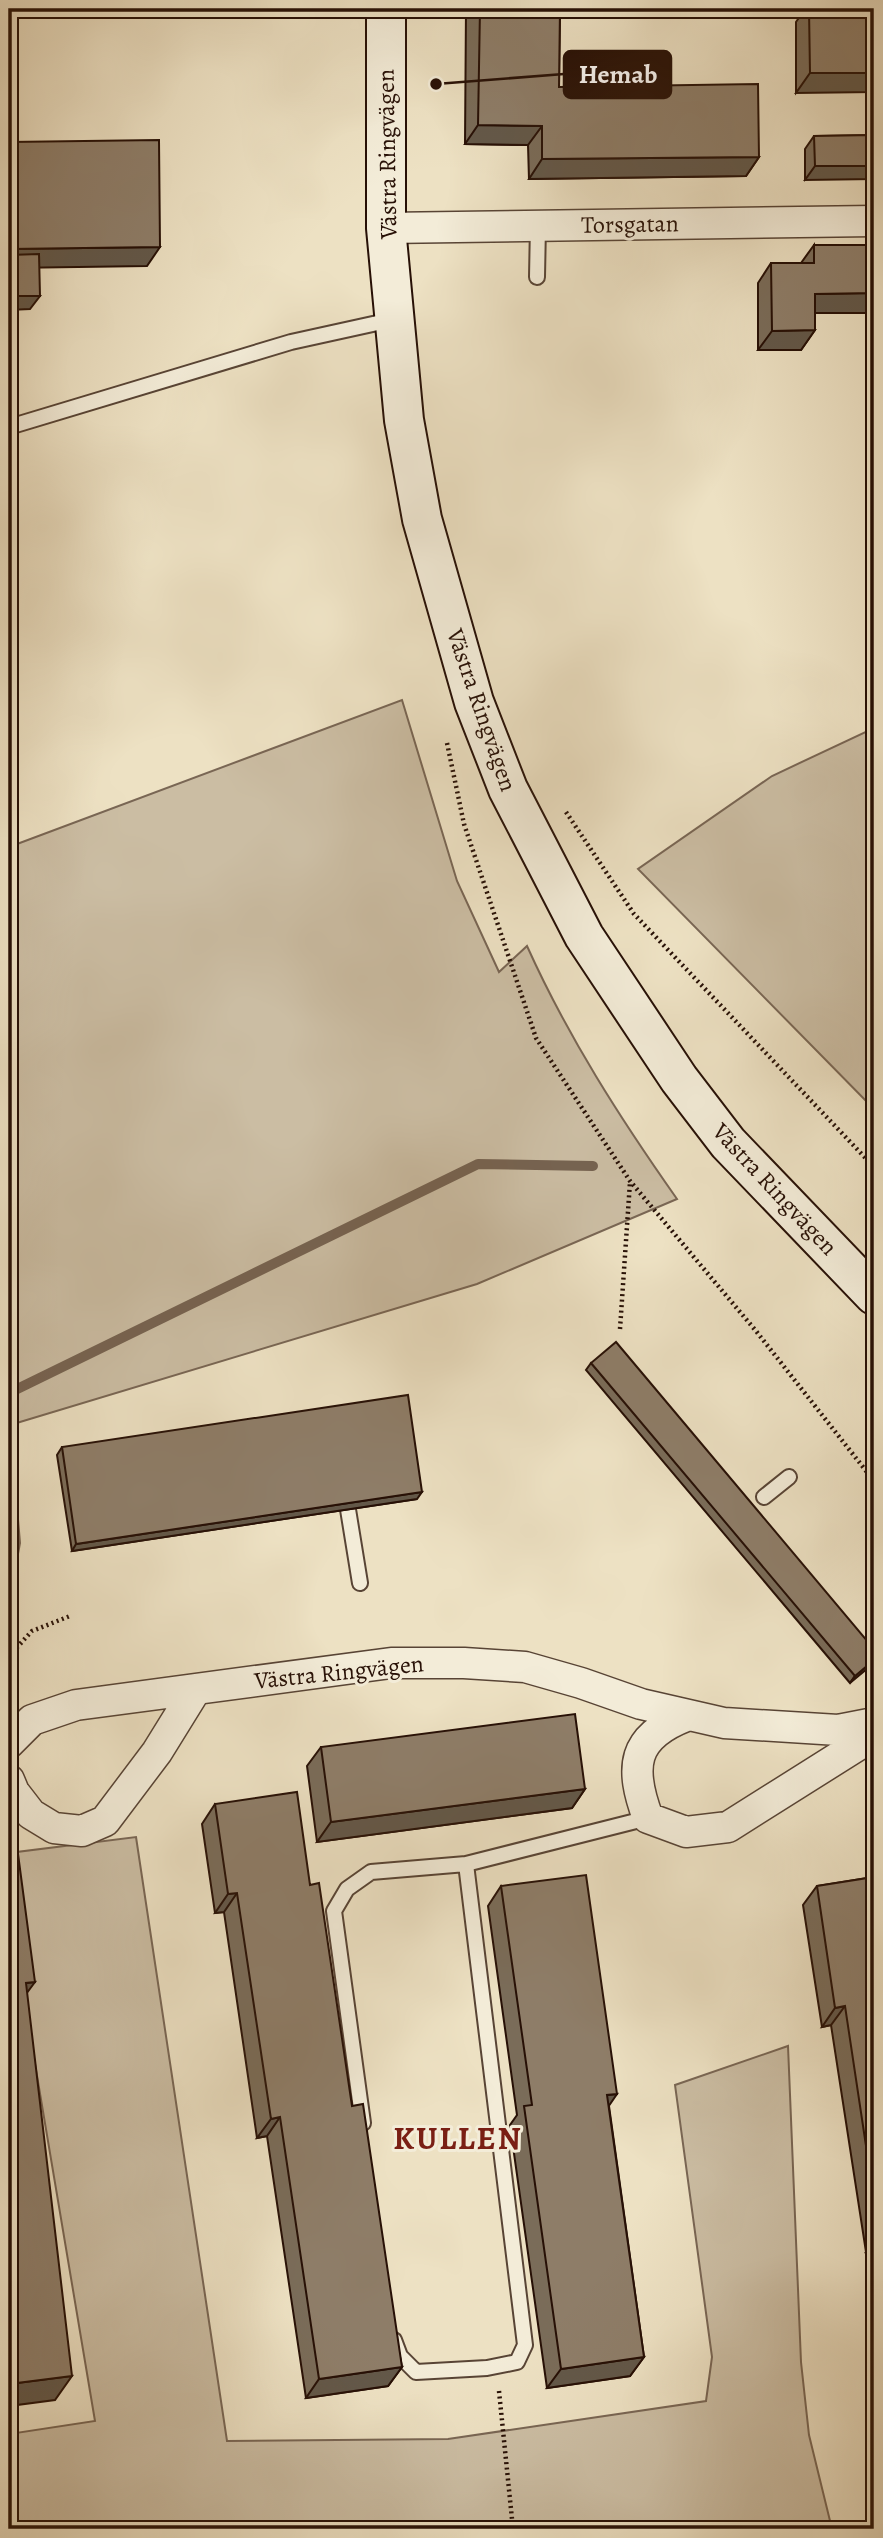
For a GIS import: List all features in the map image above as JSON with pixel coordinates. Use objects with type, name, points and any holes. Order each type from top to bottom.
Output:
[{"type":"main road","name":"Västra Ringvägen","points":[[386,9],[386,228],[404,420],[433,557],[474,702],[508,789],[584,936],[679,1079],[728,1143],[874,1296]]},
{"type":"street","name":"Torsgatan","points":[[386,228],[874,221]]},
{"type":"street","name":"Västra Ringvägen","points":[[9,1743],[32,1720],[76,1705],[391,1662],[525,1667],[686,1716],[774,1728],[838,1730],[874,1723]]},
{"type":"street","points":[[9,1780],[13,1793],[31,1814],[54,1828],[82,1831],[105,1821],[157,1752],[196,1689]]},
{"type":"street","points":[[686,1716],[650,1735],[638,1761],[639,1794],[648,1818],[686,1832],[728,1827],[874,1735]]},
{"type":"lane","points":[[537,278],[538,226]]},
{"type":"lane","points":[[9,427],[291,342],[394,320]]},
{"type":"lane","points":[[342,1477],[360,1583]]},
{"type":"lane","points":[[764,1497],[789,1477]]},
{"type":"lane","points":[[365,2143],[334,1911],[347,1889],[371,1872],[466,1864],[648,1818]]},
{"type":"lane","points":[[390,2321],[400,2356],[416,2372],[517,2362],[524,2345],[466,1864]]},
{"type":"path","points":[[444,733],[464,824],[536,1038],[630,1181],[756,1331],[874,1481]]},
{"type":"path","points":[[560,804],[634,915],[874,1167]]},
{"type":"path","points":[[620,1329],[630,1181]]},
{"type":"path","points":[[9,1656],[32,1631],[70,1616]]},
{"type":"path","points":[[496,2366],[513,2529]]},
{"type":"shaded area","points":[[402,700],[457,881],[499,972],[527,946],[560,1013],[596,1076],[677,1199],[477,1284],[10,1425],[20,1543],[9,1603],[9,847]]},
{"type":"shaded area","points":[[874,728],[874,1109],[638,869],[772,776]]},
{"type":"shaded area","points":[[136,1837],[227,2441],[448,2439],[706,2401],[712,2357],[675,2085],[788,2046],[801,2362],[809,2435],[832,2529],[9,2529],[9,2434],[95,2421],[9,1909],[9,1853]]},
{"type":"building","points":[[480,9],[560,9],[559,87],[758,84],[759,157],[542,159],[542,126],[478,125]]},
{"type":"building","points":[[809,9],[874,9],[874,73],[810,73]]},
{"type":"building","points":[[874,135],[874,166],[815,166],[814,136]]},
{"type":"building","points":[[159,140],[160,247],[9,249],[9,142]]},
{"type":"building","points":[[814,245],[874,245],[874,293],[815,294],[815,330],[772,331],[771,263],[814,263]]},
{"type":"building","points":[[39,254],[40,296],[9,296],[9,255]]},
{"type":"building","points":[[616,1342],[874,1649],[874,1660],[855,1676],[591,1363]]},
{"type":"building","points":[[408,1395],[422,1492],[76,1544],[62,1447]]},
{"type":"building","points":[[575,1714],[585,1789],[331,1822],[321,1747]]},
{"type":"building","points":[[9,1786],[35,1982],[26,1983],[72,2376],[9,2384]]},
{"type":"building","points":[[297,1792],[310,1885],[319,1883],[352,2106],[363,2104],[402,2367],[319,2379],[280,2117],[271,2119],[237,1893],[228,1894],[215,1804]]},
{"type":"building","points":[[586,1875],[617,2094],[607,2095],[644,2357],[561,2369],[524,2106],[532,2105],[501,1886]]},
{"type":"building","points":[[874,1877],[874,2199],[845,2006],[835,2008],[817,1886]]},
{"type":"waterway","points":[[9,1393],[478,1164],[593,1166]]},
{"type":"place","name":"Hemab","points":[[436,84]]},
{"type":"district","name":"KULLEN","points":[[458,2138]]}]
